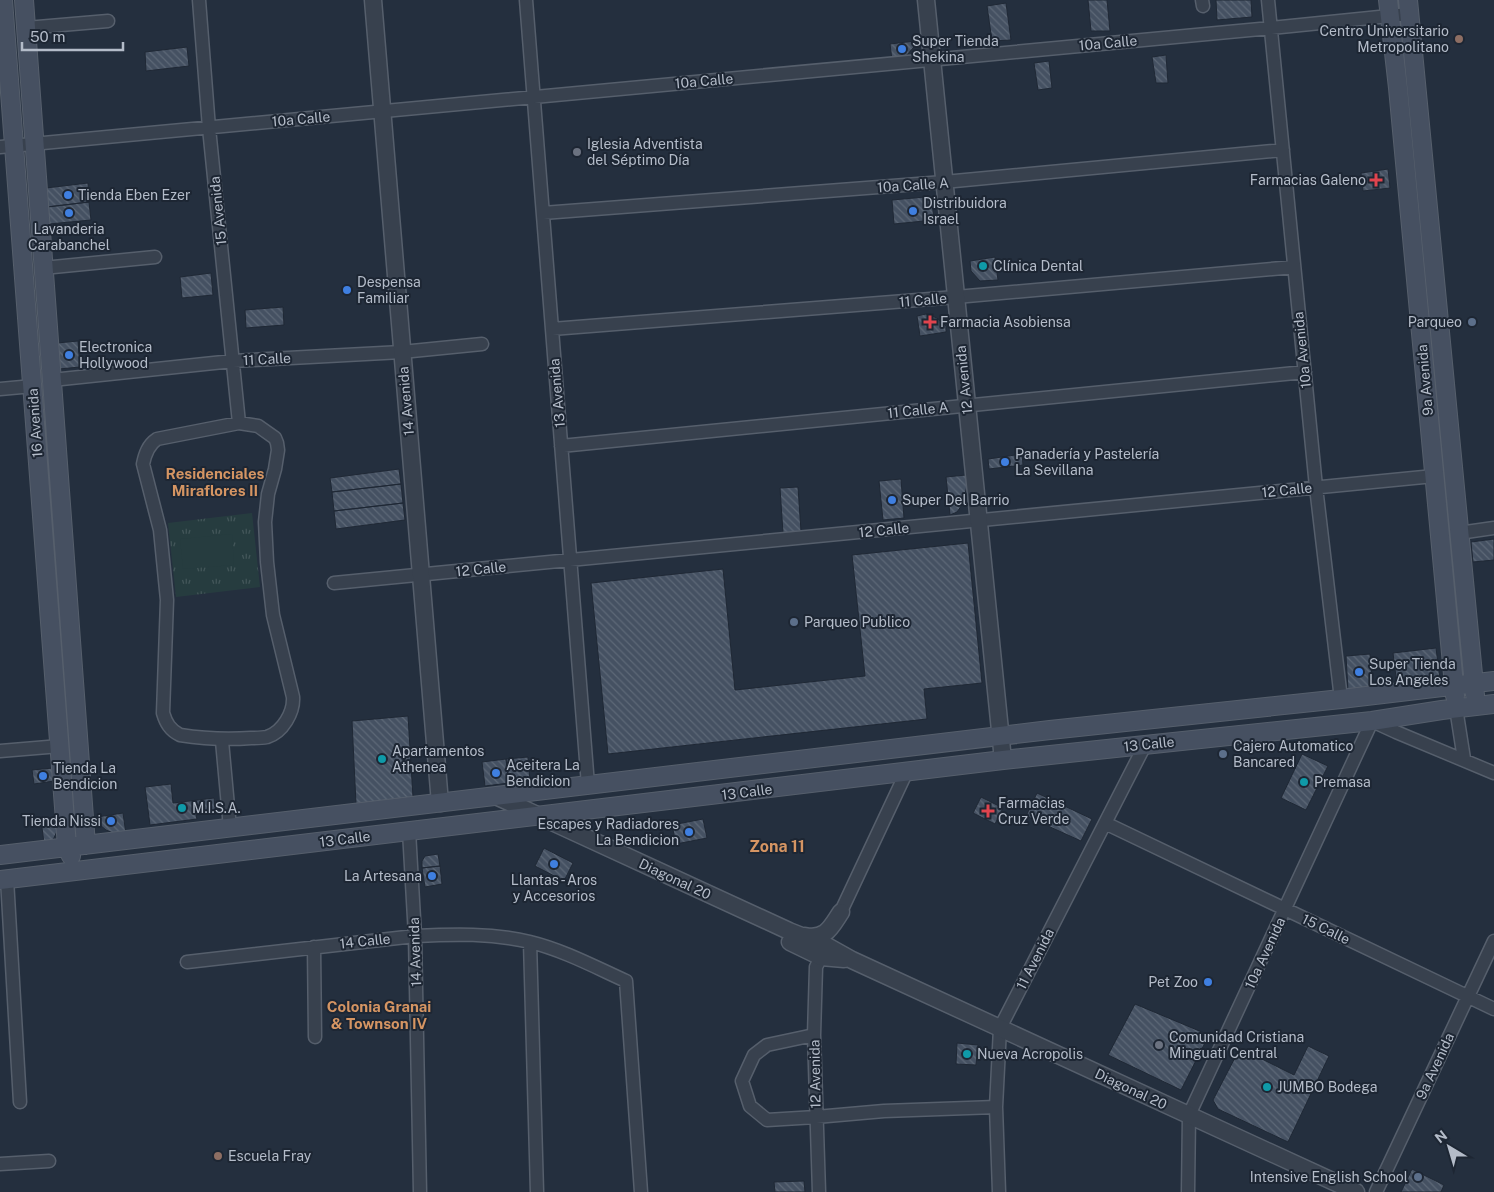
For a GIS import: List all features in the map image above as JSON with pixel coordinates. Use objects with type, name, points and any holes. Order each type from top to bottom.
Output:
[{"type":"main road","name":"16 Avenida","points":[[4,0],[7,147],[33,386],[67,847]]},
{"type":"main road","name":"16 Avenida","points":[[24,0],[86,845]]},
{"type":"main road","name":"9a Avenida","points":[[1408,7],[1474,683],[1485,705]]},
{"type":"main road","name":"9a Avenida","points":[[1389,8],[1456,708]]},
{"type":"main road","points":[[1398,88],[1417,87]]},
{"type":"main road","name":"13 Calle","points":[[0,855],[1000,736],[1341,699],[1494,680]]},
{"type":"main road","name":"13 Calle","points":[[3,880],[1003,760],[1372,721],[1485,705]]},
{"type":"main road","points":[[67,847],[72,858],[80,862],[119,866]]},
{"type":"street","name":"15 Avenida","points":[[199,0],[209,128],[239,423]]},
{"type":"street","name":"14 Avenida","points":[[373,0],[440,803]]},
{"type":"street","name":"13 Avenida","points":[[526,0],[588,785]]},
{"type":"street","name":"12 Avenida","points":[[926,0],[1003,760]]},
{"type":"street","name":"10a Avenida","points":[[1268,0],[1316,487],[1341,699]]},
{"type":"street","name":"10a Calle","points":[[7,147],[1271,28],[1389,8],[1408,7]]},
{"type":"street","points":[[26,28],[108,21]]},
{"type":"street","name":"10a Calle A","points":[[543,213],[944,182],[1283,150]]},
{"type":"street","points":[[43,268],[155,257]]},
{"type":"street","name":"11 Calle","points":[[552,329],[956,297],[1294,267]]},
{"type":"street","name":"11 Calle","points":[[52,380],[233,361],[402,352],[482,344]]},
{"type":"street","name":"11 Calle A","points":[[561,446],[1305,372]]},
{"type":"street","points":[[0,389],[33,386]]},
{"type":"street","points":[[239,423],[258,426],[275,438],[278,450],[268,494],[265,522],[267,562],[274,615],[294,697],[294,707],[282,726],[268,737],[222,741],[180,735],[166,723],[162,713],[167,622],[164,564],[160,530],[144,470],[145,454],[152,442],[162,437],[239,423]]},
{"type":"street","name":"12 Calle","points":[[334,583],[1434,476]]},
{"type":"street","points":[[1459,533],[1494,528]]},
{"type":"street","name":"9a Avenida","points":[[1456,708],[1464,759]]},
{"type":"street","points":[[1372,721],[1494,773]]},
{"type":"street","name":"10a Avenida","points":[[1188,1192],[1189,1115],[1372,721]]},
{"type":"street","points":[[222,741],[230,828]]},
{"type":"street","name":"11 Avenida","points":[[999,1192],[996,1107],[1000,1028],[1145,745]]},
{"type":"street","points":[[0,751],[60,746]]},
{"type":"street","name":"12 Avenida","points":[[819,1192],[814,1035],[816,967],[906,773]]},
{"type":"street","name":"Diagonal 20","points":[[498,797],[789,932],[824,951]]},
{"type":"street","name":"Diagonal 20","points":[[521,819],[824,951],[852,960],[1356,1192]]},
{"type":"street","name":"15 Calle","points":[[1105,823],[1494,1009]]},
{"type":"street","name":"14 Avenida","points":[[409,831],[415,936],[420,1192]]},
{"type":"street","points":[[3,880],[20,1102]]},
{"type":"street","points":[[789,932],[815,937],[821,936],[827,932],[841,912]]},
{"type":"street","name":"14 Calle","points":[[187,962],[415,936],[453,934],[492,936],[530,942],[579,960],[626,981],[641,1192]]},
{"type":"street","name":"9a Avenida","points":[[1376,1192],[1494,941]]},
{"type":"street","points":[[530,942],[537,1192]]},
{"type":"street","points":[[314,947],[315,1037]]},
{"type":"street","points":[[814,1035],[766,1045],[754,1055],[742,1081],[750,1106],[767,1120],[816,1118],[884,1111],[996,1107]]},
{"type":"street","points":[[0,1164],[49,1161]]},
{"type":"green space","points":[[252,513],[260,587],[176,597],[168,523]]},
{"type":"green space","points":[[232,534],[234,565],[183,569],[180,539]]},
{"type":"building","points":[[1088,0],[1107,0],[1110,31],[1091,31]]},
{"type":"building","points":[[1216,0],[1251,0],[1252,17],[1217,20]]},
{"type":"building","points":[[1006,3],[1011,40],[992,41],[987,6]]},
{"type":"building","name":"Super Tienda Shekina","points":[[915,41],[914,47],[906,56],[892,60],[890,44]]},
{"type":"building","points":[[187,47],[189,66],[146,71],[145,52]]},
{"type":"building","points":[[1166,55],[1168,83],[1156,83],[1152,57]]},
{"type":"building","points":[[1049,61],[1052,88],[1038,90],[1034,63]]},
{"type":"building","name":"Farmacias Galeno","points":[[1388,169],[1390,188],[1363,191],[1361,173]]},
{"type":"building","name":"Tienda Eben Ezer","points":[[88,183],[89,202],[47,207],[46,188]]},
{"type":"building","name":"Distribuidora Israel","points":[[925,197],[932,201],[934,220],[894,224],[892,200]]},
{"type":"building","name":"Lavanderia Carabanchel","points":[[89,202],[91,220],[49,224],[47,207]]},
{"type":"building","name":"Clínica Dental","points":[[995,257],[998,280],[980,281],[971,271],[970,261]]},
{"type":"building","points":[[211,273],[213,295],[182,298],[180,277]]},
{"type":"building","points":[[283,307],[284,325],[246,328],[245,310]]},
{"type":"building","name":"Farmacia Asobiensa","points":[[926,314],[937,318],[946,326],[946,332],[920,336],[917,316]]},
{"type":"building","name":"Electronica Hollywood","points":[[78,341],[80,367],[59,369],[57,343]]},
{"type":"building","name":"Panadería y Pastelería La Sevillana","points":[[1022,454],[1023,465],[989,469],[988,459]]},
{"type":"building","points":[[399,469],[401,484],[332,492],[330,478]]},
{"type":"building","points":[[966,475],[967,486],[962,505],[957,512],[950,515],[946,477]]},
{"type":"building","name":"Super Del Barrio","points":[[901,479],[904,518],[883,520],[879,481]]},
{"type":"building","points":[[401,484],[403,503],[334,511],[332,492]]},
{"type":"building","points":[[798,487],[801,531],[783,533],[780,488]]},
{"type":"building","points":[[403,503],[405,520],[336,529],[334,511]]},
{"type":"building","points":[[1494,539],[1494,560],[1473,562],[1471,542]]},
{"type":"building","points":[[968,543],[982,683],[924,689],[927,719],[608,754],[591,583],[723,569],[735,690],[865,676],[852,555]]},
{"type":"building","points":[[1436,648],[1440,679],[1397,685],[1393,653]]},
{"type":"building","name":"Super Tienda Los Angeles","points":[[1370,654],[1373,688],[1348,690],[1346,656]]},
{"type":"building","name":"Apartamentos Athenea","points":[[408,716],[413,797],[356,804],[352,721]]},
{"type":"building","name":"Premasa","points":[[1302,754],[1328,766],[1306,810],[1281,798]]},
{"type":"building","points":[[528,757],[530,781],[509,783],[506,759]]},
{"type":"building","name":"Aceitera La Bendicion","points":[[506,759],[509,783],[485,786],[482,762]]},
{"type":"building","name":"Tienda La Bendicion","points":[[53,768],[54,781],[34,784],[32,770]]},
{"type":"building","name":"M.I.S.A.","points":[[171,784],[173,803],[214,798],[216,813],[196,815],[197,819],[150,825],[145,787]]},
{"type":"building","points":[[1037,793],[1092,819],[1081,841],[1026,816]]},
{"type":"building","name":"Farmacias Cruz Verde","points":[[981,797],[1003,808],[995,824],[973,813]]},
{"type":"building","name":"Tienda Nissi","points":[[123,813],[126,834],[118,835],[106,830],[100,825],[97,817]]},
{"type":"building","points":[[58,818],[59,827],[53,840],[49,843],[44,843],[41,820]]},
{"type":"building","name":"Escapes y Radiadores La Bendicion","points":[[703,819],[707,838],[676,844],[672,825]]},
{"type":"building","name":"Llantas - Aros y Accesorios","points":[[544,848],[573,863],[564,881],[535,866]]},
{"type":"building","points":[[438,854],[440,866],[422,868],[422,861],[425,856]]},
{"type":"building","name":"La Artesana","points":[[440,866],[442,884],[425,887],[422,868]]},
{"type":"building","name":"Comunidad Cristiana Minguati Central","points":[[1135,1004],[1209,1035],[1181,1090],[1108,1055]]},
{"type":"building","name":"Nueva Acropolis","points":[[957,1043],[978,1045],[976,1065],[956,1064]]},
{"type":"building","name":"JUMBO Bodega","points":[[1308,1046],[1329,1056],[1288,1142],[1218,1109],[1213,1100],[1240,1048],[1294,1075]]},
{"type":"building","name":"Intensive English School","points":[[1412,1169],[1444,1185],[1441,1192],[1401,1192]]},
{"type":"building","points":[[804,1181],[805,1192],[775,1192],[774,1182]]},
{"type":"place","name":"Centro Universitario Metropolitano","points":[[1459,39]]},
{"type":"place","name":"Super Tienda Shekina","points":[[902,49]]},
{"type":"place","name":"Iglesia Adventista del Séptimo Día","points":[[577,152]]},
{"type":"place","name":"Farmacias Galeno","points":[[1376,180]]},
{"type":"place","name":"Tienda Eben Ezer","points":[[68,195]]},
{"type":"place","name":"Distribuidora Israel","points":[[913,211]]},
{"type":"place","name":"Lavanderia Carabanchel","points":[[69,213]]},
{"type":"place","name":"Clínica Dental","points":[[983,266]]},
{"type":"place","name":"Despensa Familiar","points":[[347,290]]},
{"type":"place","name":"Farmacia Asobiensa","points":[[930,322]]},
{"type":"place","name":"Parqueo","points":[[1472,322]]},
{"type":"place","name":"Electronica Hollywood","points":[[69,355]]},
{"type":"place","name":"Panadería y Pastelería La Sevillana","points":[[1005,462]]},
{"type":"place","name":"Super Del Barrio","points":[[892,500]]},
{"type":"place","name":"Parqueo Publico","points":[[794,622]]},
{"type":"place","name":"Super Tienda Los Angeles","points":[[1359,672]]},
{"type":"place","name":"Cajero Automatico Bancared","points":[[1223,754]]},
{"type":"place","name":"Apartamentos Athenea","points":[[382,759]]},
{"type":"place","name":"Aceitera La Bendicion","points":[[496,773]]},
{"type":"place","name":"Tienda La Bendicion","points":[[43,776]]},
{"type":"place","name":"Premasa","points":[[1304,782]]},
{"type":"place","name":"M.I.S.A.","points":[[182,808]]},
{"type":"place","name":"Farmacias Cruz Verde","points":[[988,811]]},
{"type":"place","name":"Tienda Nissi","points":[[111,821]]},
{"type":"place","name":"Escapes y Radiadores La Bendicion","points":[[689,832]]},
{"type":"place","name":"Llantas - Aros y Accesorios","points":[[554,864]]},
{"type":"place","name":"La Artesana","points":[[432,876]]},
{"type":"place","name":"Pet Zoo","points":[[1208,982]]},
{"type":"place","name":"Comunidad Cristiana Minguati Central","points":[[1159,1045]]},
{"type":"place","name":"Nueva Acropolis","points":[[967,1054]]},
{"type":"place","name":"JUMBO Bodega","points":[[1267,1087]]},
{"type":"place","name":"Escuela Fray","points":[[218,1156]]},
{"type":"place","name":"Intensive English School","points":[[1418,1177]]},
{"type":"district","name":"Residenciales Miraflores II","points":[[215,482]]},
{"type":"district","name":"Zona 11","points":[[777,846]]},
{"type":"district","name":"Colonia Granai & Townson IV","points":[[379,1014]]}]
